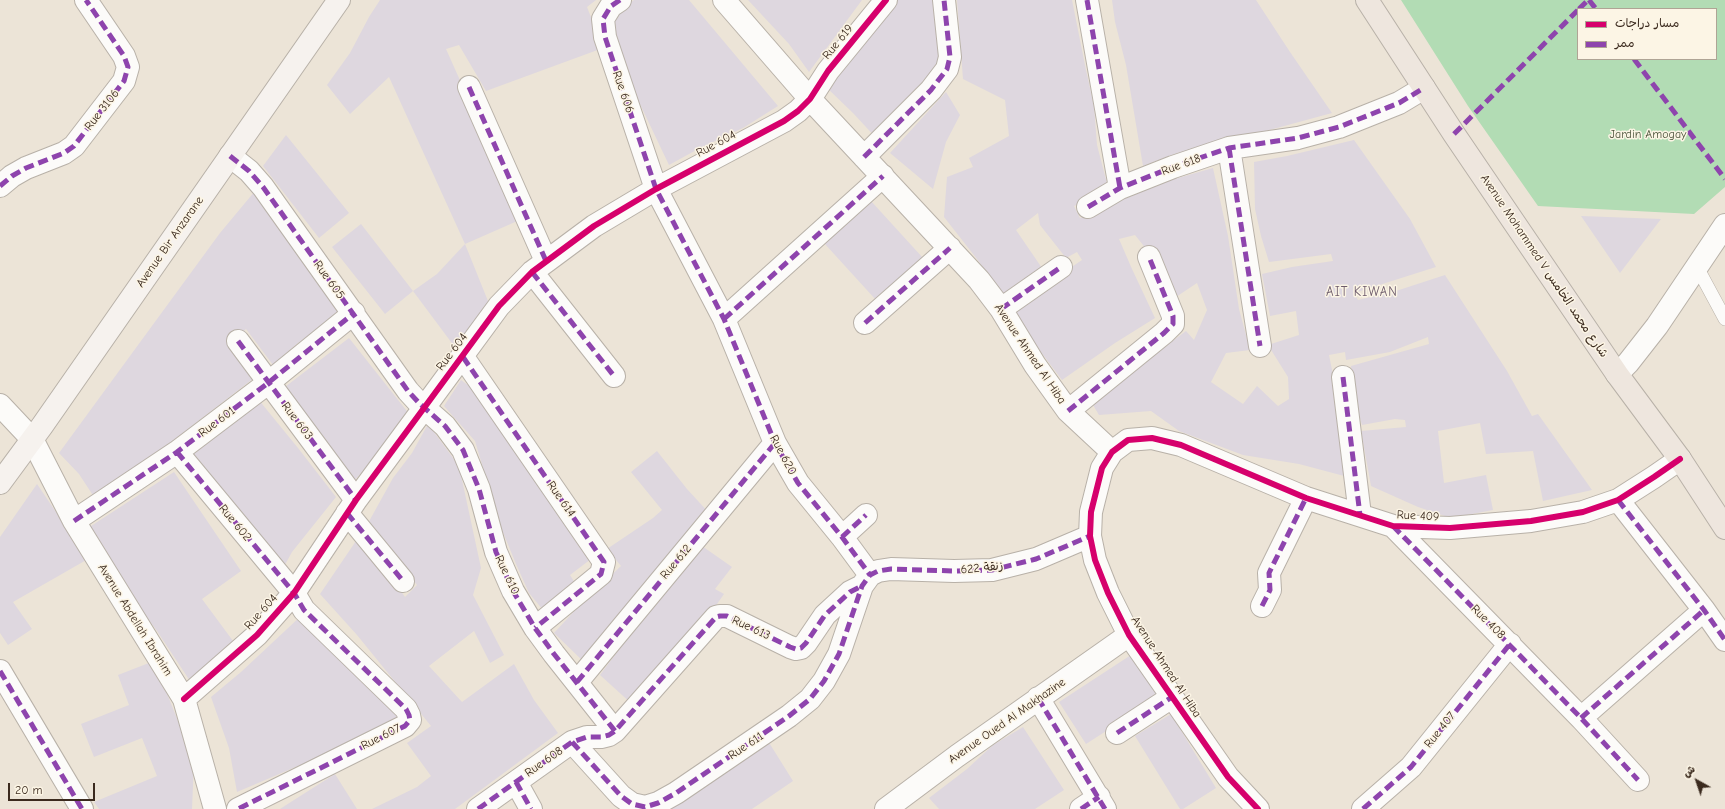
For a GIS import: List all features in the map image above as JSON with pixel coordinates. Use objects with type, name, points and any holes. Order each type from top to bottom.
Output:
[{"type":"main road","name":"Avenue Mohammed V شارع محمد الخامس","points":[[1367,0],[1424,88],[1617,374],[1680,460],[1725,528]]},
{"type":"street","name":"Rue 3106","points":[[0,186],[12,176],[26,168],[64,153],[74,146],[124,81],[128,67],[124,56],[86,0]]},
{"type":"street","name":"Avenue Bir Anzarane","points":[[0,483],[339,0]]},
{"type":"street","name":"Rue 606","points":[[620,0],[611,6],[603,20],[605,37],[656,189]]},
{"type":"street","name":"Avenue Ahmed Al Hiba","points":[[724,0],[810,99],[979,280],[1001,309],[1035,365],[1068,411],[1112,452],[1102,468],[1091,512],[1090,536],[1095,560],[1108,593],[1129,635],[1172,697],[1228,777],[1258,809]]},
{"type":"street","name":"Rue 619","points":[[810,99],[828,71],[886,0]]},
{"type":"street","points":[[864,157],[931,90],[946,70],[950,58],[944,0]]},
{"type":"street","points":[[1087,0],[1120,188]]},
{"type":"street","points":[[469,87],[539,267],[614,376]]},
{"type":"street","name":"Rue 618","points":[[1088,207],[1120,188],[1173,167],[1229,148],[1298,138],[1339,127],[1399,103],[1424,88]]},
{"type":"street","name":"Rue 604","points":[[184,699],[257,635],[294,593],[351,506],[463,357],[499,306],[539,267],[594,226],[656,189],[784,121],[798,112],[810,99]]},
{"type":"street","points":[[1229,148],[1260,346]]},
{"type":"street","name":"Rue 605","points":[[230,156],[249,171],[263,187],[408,391],[424,408]]},
{"type":"street","points":[[724,319],[883,176]]},
{"type":"street","name":"Rue 620","points":[[656,189],[724,319],[775,443],[798,484],[842,537],[866,581]]},
{"type":"street","points":[[1617,374],[1628,363],[1657,326],[1725,225]]},
{"type":"street","points":[[866,323],[950,248]]},
{"type":"street","points":[[1068,411],[1164,334],[1173,324],[1173,316],[1149,257]]},
{"type":"street","points":[[1001,309],[1061,267]]},
{"type":"street","name":"Rue 601","points":[[74,521],[177,452],[268,383],[354,313]]},
{"type":"street","name":"Rue 603","points":[[238,341],[404,581]]},
{"type":"street","name":"Rue 614","points":[[463,357],[604,562],[601,574],[535,628]]},
{"type":"street","points":[[1343,377],[1360,515]]},
{"type":"street","name":"Avenue Abdellah Ibrahim","points":[[0,405],[32,439],[74,521],[184,699],[215,809]]},
{"type":"street","name":"Rue 610","points":[[424,408],[445,426],[463,450],[479,489],[496,552],[513,590],[535,628],[615,731]]},
{"type":"street","name":"Rue 409","points":[[1112,452],[1128,440],[1152,438],[1181,445],[1306,498],[1393,526],[1450,528],[1531,521],[1583,512],[1618,500],[1680,460]]},
{"type":"street","name":"Rue 612","points":[[577,682],[775,443]]},
{"type":"street","name":"Rue 602","points":[[177,452],[294,593]]},
{"type":"street","points":[[1262,606],[1270,590],[1269,573],[1306,498]]},
{"type":"street","points":[[1618,500],[1704,610],[1725,640]]},
{"type":"street","points":[[842,537],[866,515]]},
{"type":"street","name":"Rue 408","points":[[1393,526],[1582,718],[1638,780]]},
{"type":"street","name":"زنقة 622","points":[[866,581],[878,571],[890,569],[954,571],[992,570],[1036,559],[1090,536]]},
{"type":"street","name":"Rue 613","points":[[615,731],[716,617],[727,616],[790,647],[796,649],[801,648],[825,616],[850,592],[866,581]]},
{"type":"street","name":"Rue 611","points":[[572,742],[621,796],[632,804],[645,807],[658,803],[676,794],[789,716],[810,699],[824,681],[839,654],[866,581]]},
{"type":"street","name":"Rue 607","points":[[238,809],[405,726],[410,720],[406,709],[304,610],[294,593]]},
{"type":"street","points":[[1582,718],[1704,610]]},
{"type":"street","name":"Avenue Oued Al Makhazine","points":[[886,809],[1038,698],[1129,635]]},
{"type":"street","name":"Rue 407","points":[[1363,809],[1411,767],[1510,644]]},
{"type":"street","points":[[0,671],[82,809]]},
{"type":"street","points":[[1117,733],[1172,697]]},
{"type":"street","points":[[1038,698],[1102,803],[1081,809]]},
{"type":"street","name":"Rue 608","points":[[478,809],[572,742],[587,736],[609,736],[615,731]]},
{"type":"street","points":[[516,782],[531,809]]},
{"type":"lane","points":[[1697,266],[1725,319]]},
{"type":"green space","name":"Jardin Amogay","points":[[1401,0],[1725,0],[1725,187],[1694,214],[1538,206],[1468,106]]},
{"type":"building","points":[[380,0],[596,0],[587,7],[603,48],[486,91],[459,45],[446,49],[522,219],[465,244],[389,77],[350,114],[327,85],[350,53]]},
{"type":"building","points":[[634,0],[689,0],[778,106],[743,128],[700,148],[669,165],[638,100],[608,18]]},
{"type":"building","points":[[748,0],[862,0],[809,72],[789,44]]},
{"type":"building","points":[[897,0],[936,0],[948,65],[878,140],[826,87]]},
{"type":"building","points":[[957,0],[1072,0],[1094,106],[1097,145],[1109,191],[1074,206],[1080,218],[1164,182],[1213,168],[1228,236],[1239,309],[1250,350],[1226,353],[1211,382],[1243,404],[1257,386],[1278,406],[1289,399],[1288,377],[1268,345],[1299,335],[1296,311],[1270,316],[1262,274],[1292,267],[1333,261],[1331,254],[1269,262],[1255,209],[1254,162],[1287,156],[1354,140],[1410,219],[1436,267],[1354,293],[1358,300],[1396,291],[1445,275],[1507,371],[1532,416],[1538,414],[1592,490],[1543,501],[1533,451],[1486,454],[1480,423],[1438,431],[1444,483],[1486,475],[1493,510],[1451,518],[1418,507],[1371,486],[1361,431],[1406,427],[1405,420],[1395,419],[1362,425],[1354,399],[1351,366],[1429,344],[1428,337],[1390,352],[1346,360],[1345,352],[1329,355],[1342,419],[1348,477],[1299,464],[1243,455],[1179,431],[1151,411],[1099,415],[1093,405],[1143,363],[1186,331],[1194,340],[1207,310],[1197,283],[1173,299],[1155,260],[1135,235],[1119,239],[1155,318],[1115,343],[1062,380],[1025,331],[1011,308],[1082,260],[1077,252],[1066,258],[1040,225],[1038,213],[1016,230],[1044,271],[1003,297],[977,259],[944,217],[947,177],[973,167],[969,158],[1009,136],[1005,100],[963,79]]},
{"type":"building","points":[[1112,0],[1256,0],[1332,113],[1209,148],[1180,152],[1143,166],[1126,65],[1115,22]]},
{"type":"building","points":[[946,92],[960,115],[946,142],[933,189],[890,153]]},
{"type":"building","points":[[286,135],[349,213],[319,238],[263,166]]},
{"type":"building","points":[[255,191],[345,310],[298,343],[273,365],[246,329],[229,343],[254,378],[96,500],[79,474],[59,453],[220,233]]},
{"type":"building","points":[[871,201],[923,258],[876,300],[824,243]]},
{"type":"building","points":[[1581,216],[1661,219],[1620,273]]},
{"type":"building","points":[[361,224],[413,291],[385,314],[332,247]]},
{"type":"building","points":[[465,244],[490,306],[457,350],[413,291],[437,274]]},
{"type":"building","points":[[349,338],[410,415],[381,452],[351,484],[281,390]]},
{"type":"building","points":[[461,380],[484,397],[595,556],[570,575],[575,583],[543,610],[529,593],[500,525],[475,441],[444,406]]},
{"type":"building","points":[[258,399],[336,497],[292,552],[281,572],[190,453]]},
{"type":"building","points":[[428,424],[459,466],[481,568],[473,595],[504,655],[490,663],[474,631],[429,666],[462,702],[514,664],[534,700],[558,733],[455,809],[372,809],[417,787],[431,776],[407,743],[431,726],[357,635],[320,594],[358,538],[387,571],[405,597],[417,585],[398,559],[367,525],[393,478],[412,453]]},
{"type":"building","points":[[657,451],[687,489],[710,514],[586,664],[554,633],[579,606],[621,566],[607,549],[653,518],[662,510],[631,472]]},
{"type":"building","points":[[174,472],[241,571],[202,599],[236,645],[190,681],[157,631],[131,596],[88,528]]},
{"type":"building","points":[[37,484],[88,559],[13,602],[32,629],[8,645],[0,633],[0,537]]},
{"type":"building","points":[[702,546],[732,567],[715,589],[724,594],[710,614],[633,705],[600,675],[637,625]]},
{"type":"building","points":[[302,615],[402,715],[359,740],[237,792],[229,748],[211,697],[241,672]]},
{"type":"building","points":[[1131,655],[1159,697],[1086,744],[1059,702]]},
{"type":"building","points":[[154,661],[194,761],[192,809],[99,809],[94,802],[157,776],[142,738],[94,757],[81,724],[129,705],[118,675]]},
{"type":"building","points":[[1171,714],[1216,788],[1183,809],[1180,809],[1135,736]]},
{"type":"building","points":[[1023,727],[1064,790],[1035,809],[939,809],[929,798],[967,769],[993,745]]},
{"type":"building","points":[[768,741],[793,781],[752,809],[663,809]]},
{"type":"building","points":[[335,774],[357,809],[280,809],[294,800]]},
{"type":"marked path","points":[[0,186],[12,176],[26,168],[64,153],[74,146],[124,81],[128,67],[124,56],[86,0]]},
{"type":"marked path","points":[[620,0],[611,6],[603,19],[605,37],[656,189],[724,319],[775,443],[798,483],[842,537],[870,575]]},
{"type":"marked path","points":[[864,157],[931,90],[947,69],[950,57],[944,0]]},
{"type":"marked path","points":[[1087,0],[1120,188]]},
{"type":"marked path","points":[[1580,8],[1588,0]]},
{"type":"marked path","points":[[1589,0],[1595,8]]},
{"type":"marked path","points":[[1454,134],[1577,11]]},
{"type":"marked path","points":[[1635,60],[1725,179]]},
{"type":"marked path","points":[[469,87],[546,261]]},
{"type":"marked path","points":[[1088,207],[1120,188],[1173,167],[1229,148],[1298,138],[1339,127],[1399,103],[1424,88]]},
{"type":"marked path","points":[[1229,148],[1260,346]]},
{"type":"marked path","points":[[230,156],[249,171],[263,187],[408,391],[445,426],[463,450],[479,489],[496,552],[513,591],[535,628],[615,731]]},
{"type":"marked path","points":[[724,319],[883,176]]},
{"type":"marked path","points":[[865,323],[950,248]]},
{"type":"marked path","points":[[1068,411],[1173,324],[1173,316],[1149,257]]},
{"type":"marked path","points":[[1001,309],[1061,267]]},
{"type":"marked path","points":[[532,272],[614,376]]},
{"type":"marked path","points":[[74,521],[177,452],[268,383],[354,313]]},
{"type":"marked path","points":[[238,341],[356,500]]},
{"type":"marked path","points":[[463,357],[604,562],[601,574],[535,628]]},
{"type":"marked path","points":[[1343,377],[1360,515]]},
{"type":"marked path","points":[[577,682],[775,443]]},
{"type":"marked path","points":[[177,452],[294,593],[304,610],[406,709],[410,720],[405,726],[238,809]]},
{"type":"marked path","points":[[1262,606],[1270,590],[1269,573],[1306,498]]},
{"type":"marked path","points":[[1618,500],[1704,610],[1725,640]]},
{"type":"marked path","points":[[347,513],[403,581]]},
{"type":"marked path","points":[[842,537],[866,515]]},
{"type":"marked path","points":[[1393,526],[1581,718],[1638,780]]},
{"type":"marked path","points":[[572,742],[621,796],[632,804],[645,807],[658,803],[676,793],[789,716],[810,699],[824,681],[839,654],[862,586],[870,575],[878,571],[891,569],[954,571],[992,570],[1036,559],[1090,536]]},
{"type":"marked path","points":[[478,809],[572,742],[587,737],[601,737],[609,735],[615,731],[716,617],[727,616],[790,647],[796,649],[801,648],[825,615],[850,592],[862,586]]},
{"type":"marked path","points":[[1581,718],[1704,610]]},
{"type":"marked path","points":[[1363,809],[1411,767],[1510,644]]},
{"type":"marked path","points":[[0,671],[82,809]]},
{"type":"marked path","points":[[1117,733],[1172,697]]},
{"type":"marked path","points":[[1038,698],[1105,809]]},
{"type":"marked path","points":[[516,782],[531,809]]},
{"type":"marked path","points":[[1081,809],[1099,797]]},
{"type":"cycle path","points":[[184,699],[257,635],[294,593],[356,500],[499,306],[532,272],[594,226],[656,189],[784,121],[798,111],[810,99],[828,71],[886,0]]},
{"type":"cycle path","points":[[1258,809],[1228,777],[1129,635],[1108,593],[1095,560],[1090,536],[1091,512],[1102,468],[1112,452],[1128,440],[1152,438],[1181,445],[1306,498],[1393,526],[1450,528],[1531,521],[1583,512],[1618,500],[1680,459]]},
{"type":"district","name":"AIT KIWAN","points":[[1362,292]]}]
